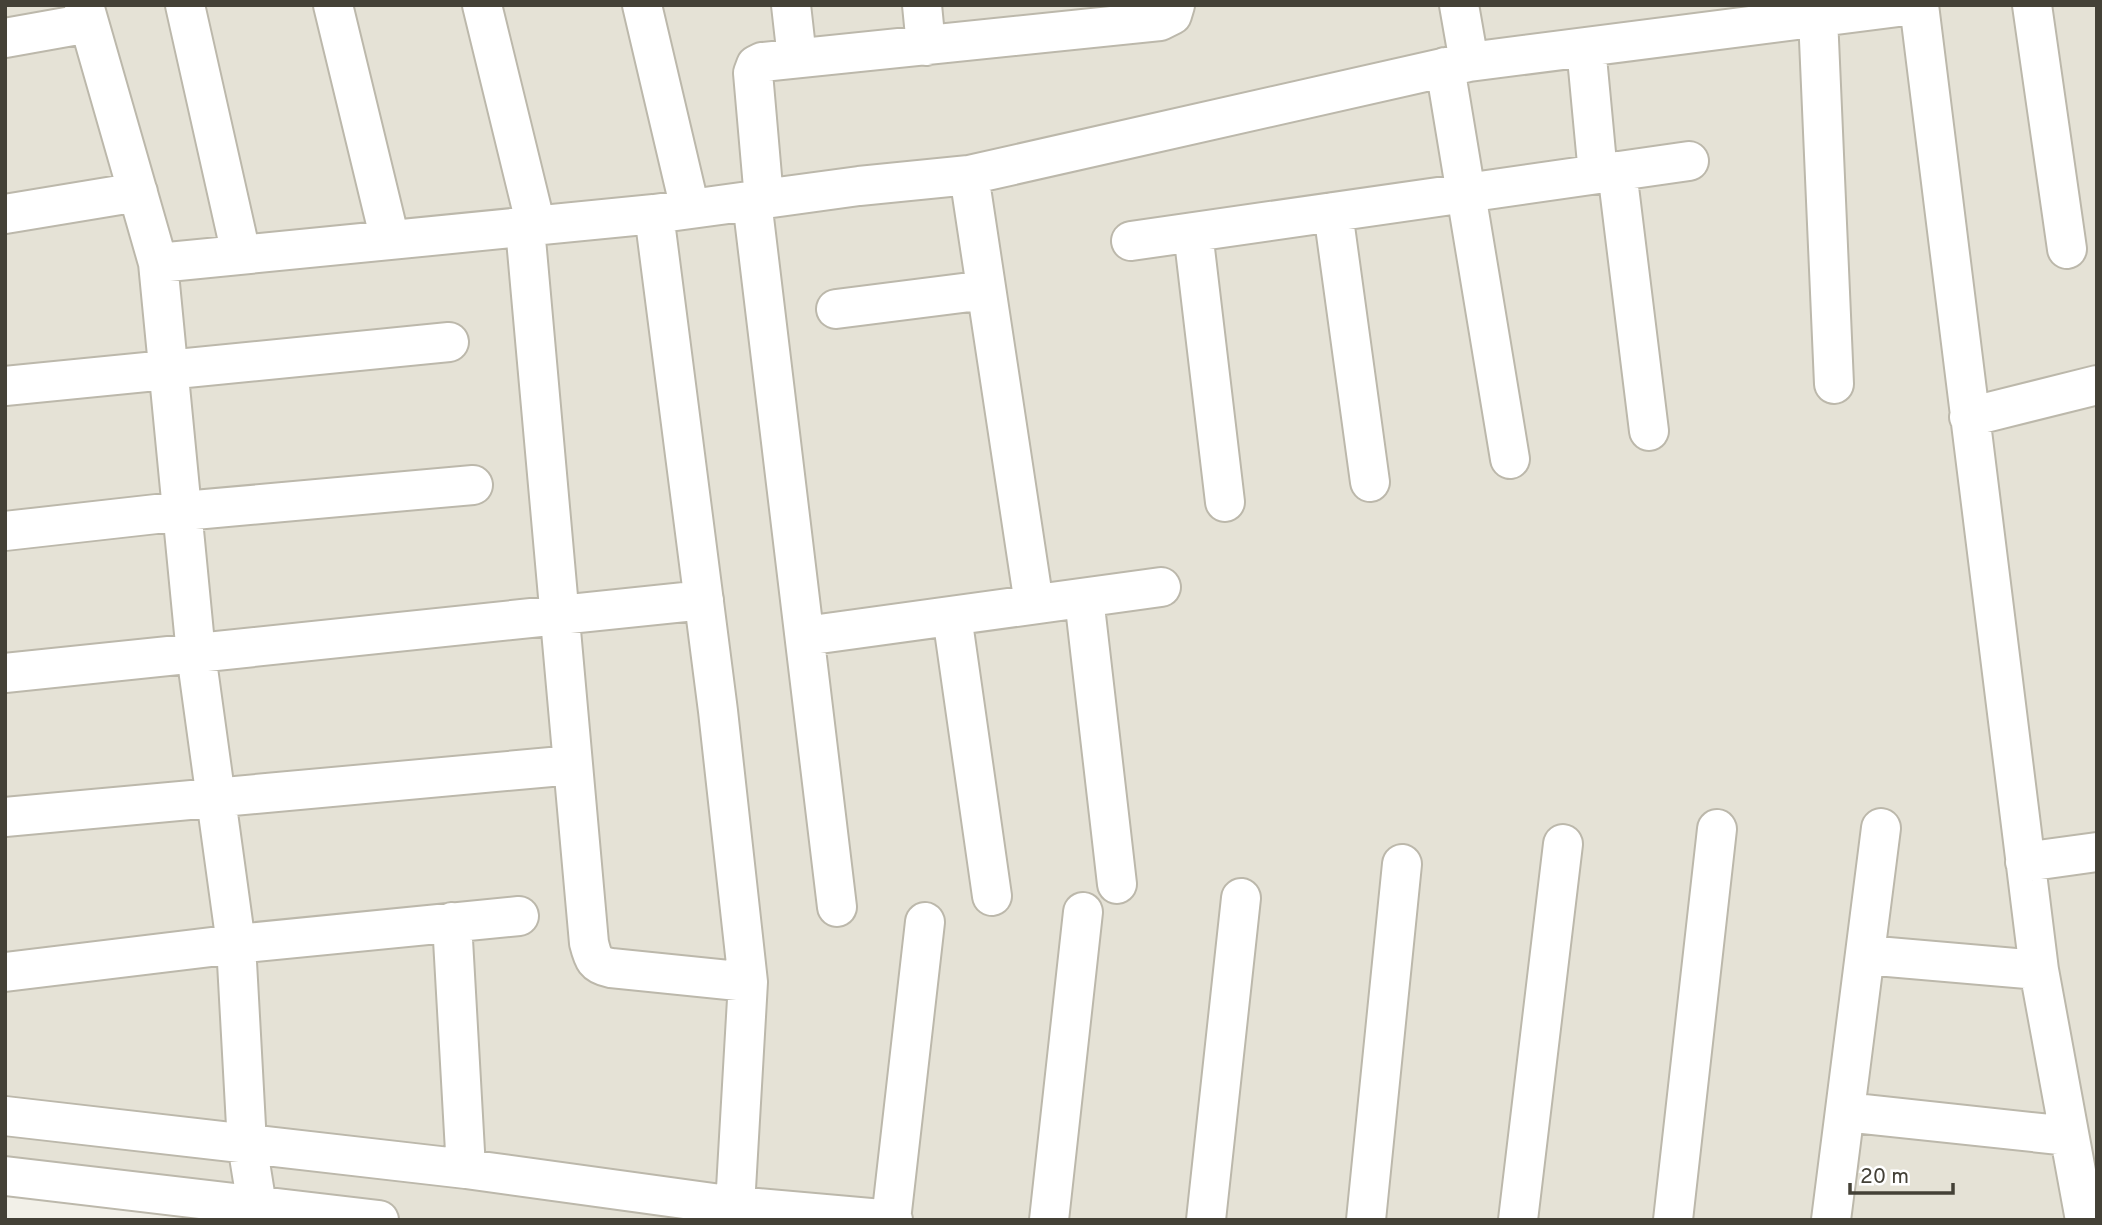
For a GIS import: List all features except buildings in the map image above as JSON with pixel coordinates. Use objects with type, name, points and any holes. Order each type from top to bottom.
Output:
[{"type":"street","points":[[185,5],[241,254]]},
{"type":"street","points":[[333,5],[390,240]]},
{"type":"street","points":[[482,5],[531,227],[560,614],[589,943],[593,957],[601,966],[748,982]]},
{"type":"street","points":[[642,5],[672,212],[704,600],[748,982],[733,1213]]},
{"type":"street","points":[[791,5],[797,58]]},
{"type":"street","points":[[922,5],[926,46]]},
{"type":"street","points":[[837,907],[758,200],[753,73],[756,65],[762,62],[926,46],[1046,20],[1160,21],[1172,15],[1175,5]]},
{"type":"street","points":[[1459,5],[1457,65],[1466,193],[1510,459]]},
{"type":"street","points":[[158,263],[672,212],[969,174],[1457,65],[1917,5],[2039,970],[2084,1220]]},
{"type":"street","points":[[2032,5],[2067,249]]},
{"type":"street","points":[[5,38],[87,14],[158,263],[196,654],[236,944],[247,1144],[257,1206]]},
{"type":"street","points":[[1818,17],[1834,384]]},
{"type":"street","points":[[1586,47],[1649,431]]},
{"type":"street","points":[[1131,241],[1689,161]]},
{"type":"street","points":[[969,174],[1034,604]]},
{"type":"street","points":[[5,214],[138,192]]},
{"type":"street","points":[[1333,212],[1370,482]]},
{"type":"street","points":[[1193,232],[1225,502]]},
{"type":"street","points":[[836,309],[986,290]]},
{"type":"street","points":[[5,386],[449,342]]},
{"type":"street","points":[[1969,417],[2097,385]]},
{"type":"street","points":[[5,531],[183,511],[473,485]]},
{"type":"street","points":[[805,636],[1161,587]]},
{"type":"street","points":[[1084,598],[1117,884]]},
{"type":"street","points":[[5,673],[704,600]]},
{"type":"street","points":[[952,616],[992,896]]},
{"type":"street","points":[[5,817],[573,765]]},
{"type":"street","points":[[1831,1220],[1881,828]]},
{"type":"street","points":[[1673,1220],[1717,829]]},
{"type":"street","points":[[1518,1220],[1563,844]]},
{"type":"street","points":[[2025,862],[2097,852]]},
{"type":"street","points":[[1366,1220],[1402,864]]},
{"type":"street","points":[[1206,1220],[1241,898]]},
{"type":"street","points":[[1049,1220],[1083,912]]},
{"type":"street","points":[[5,972],[236,944],[519,916]]},
{"type":"street","points":[[452,922],[466,1169]]},
{"type":"street","points":[[5,1116],[466,1169],[733,1213],[892,1220],[925,922]]},
{"type":"street","points":[[1865,955],[2039,970]]},
{"type":"street","points":[[1845,1112],[2069,1136]]},
{"type":"street","points":[[5,1176],[379,1220]]},
{"type":"shaded area","points":[[5,5],[2097,5],[2097,1220],[234,1220],[5,1194]]}]
